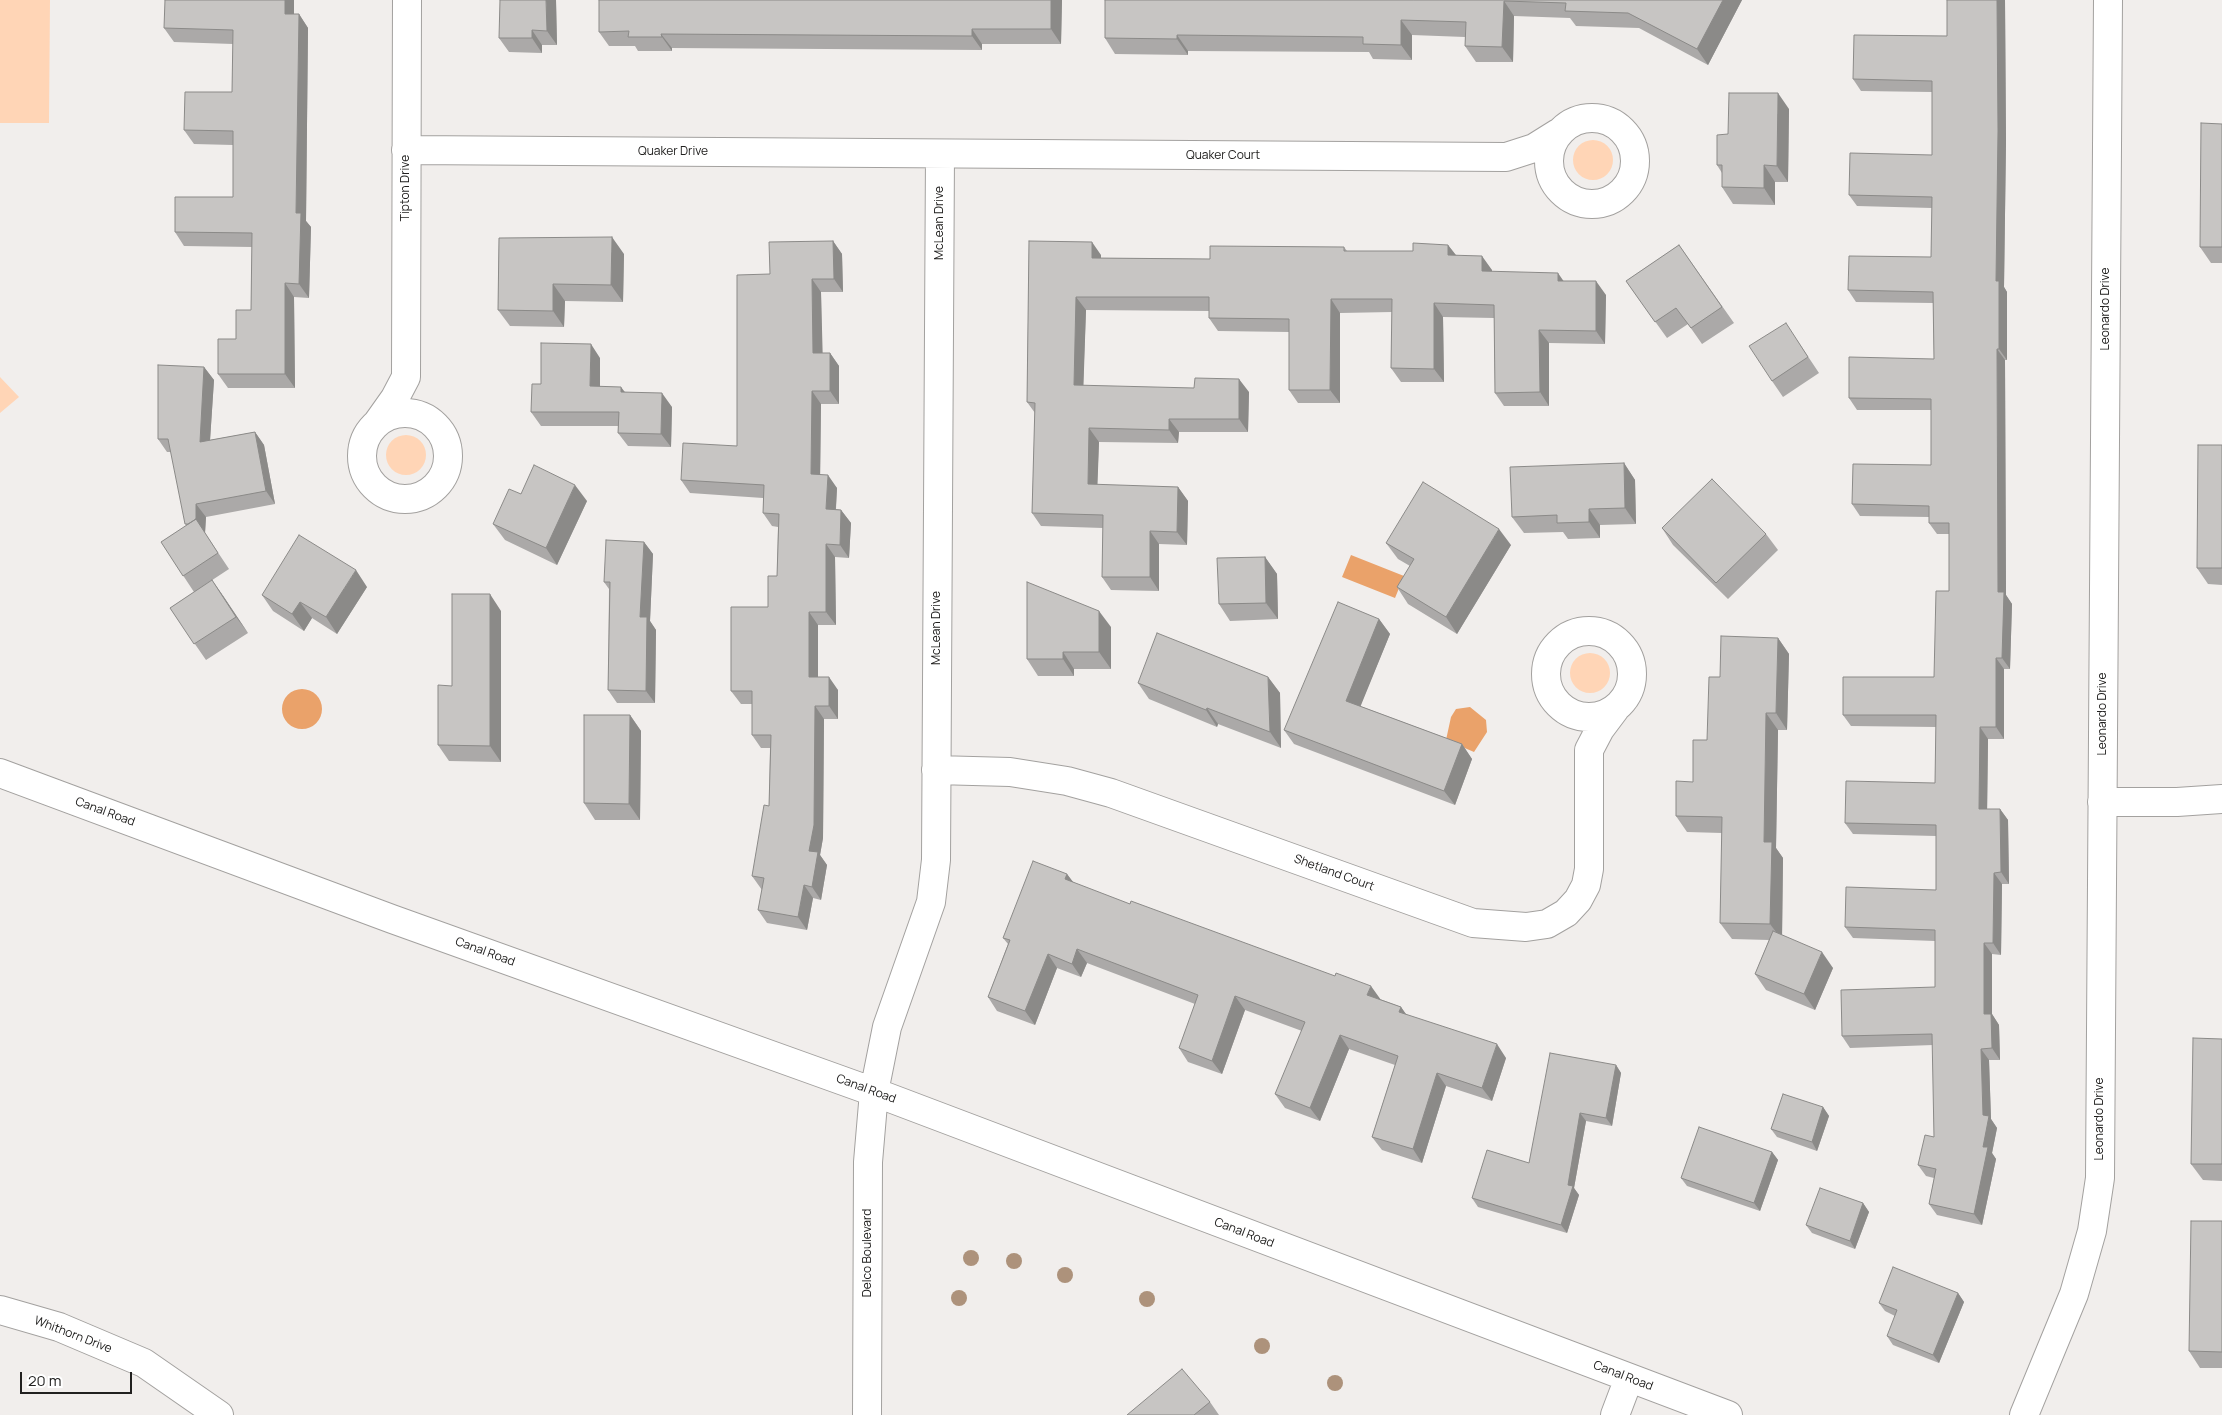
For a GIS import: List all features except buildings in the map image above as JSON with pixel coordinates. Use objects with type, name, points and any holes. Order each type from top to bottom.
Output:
[{"type":"street","name":"Tipton Drive","points":[[406,377],[434,423],[443,434],[448,448],[448,464],[443,478],[423,496],[396,499],[372,485],[365,473],[362,460],[362,446],[368,433],[395,398],[406,377],[407,0]]},
{"type":"street","name":"Leonardo Drive","points":[[2024,1415],[2074,1294],[2092,1231],[2100,1178],[2108,0]]},
{"type":"street","name":"Quaker Court","points":[[940,154],[1506,157],[1534,148],[1570,124],[1584,118],[1599,118],[1614,123],[1625,133],[1633,146],[1636,161],[1633,176],[1626,188],[1616,198],[1603,203],[1589,204],[1576,202],[1564,195],[1555,185],[1534,170],[1506,157]]},
{"type":"street","points":[[1555,185],[1549,172],[1548,158],[1551,145],[1558,133]]},
{"type":"street","name":"Quaker Drive","points":[[406,150],[940,154]]},
{"type":"street","name":"McLean Drive","points":[[874,1092],[887,1027],[931,902],[936,860],[940,154]]},
{"type":"street","points":[[378,422],[391,414],[406,412],[420,415],[434,423]]},
{"type":"street","name":"Shetland Court","points":[[936,770],[1010,772],[1067,781],[1102,790],[1473,923],[1526,928],[1546,924],[1566,913],[1578,900],[1586,885],[1589,869],[1589,750],[1579,729],[1553,700],[1547,688],[1545,675],[1546,661],[1553,649],[1563,638],[1578,632],[1593,630],[1613,639],[1628,655],[1632,670],[1631,685],[1625,698],[1600,729],[1589,750]]},
{"type":"street","points":[[1563,710],[1576,716],[1590,718],[1603,715],[1615,709]]},
{"type":"street","name":"Canal Road","points":[[0,773],[392,919],[874,1092],[1629,1378],[1678,1406],[1728,1415]]},
{"type":"street","points":[[2102,802],[2176,802],[2222,799]]},
{"type":"street","name":"Delco Boulevard","points":[[867,1415],[868,1162],[874,1092]]},
{"type":"street","name":"Whithorn Drive","points":[[0,1310],[59,1327],[144,1363],[219,1415]]},
{"type":"street","points":[[1615,1415],[1629,1378]]},
{"type":"shaded area","points":[[0,0],[50,0],[49,123],[0,123]]},
{"type":"shaded area","points":[[1597,140],[1604,143],[1610,149],[1613,160],[1612,168],[1604,177],[1597,180],[1589,180],[1582,177],[1574,168],[1573,156],[1576,149],[1585,141]]},
{"type":"shaded area","points":[[0,377],[19,397],[0,413]]},
{"type":"shaded area","points":[[410,435],[417,438],[423,444],[426,455],[425,463],[417,472],[410,475],[402,475],[395,472],[387,463],[386,451],[389,444],[398,436]]},
{"type":"shaded area","points":[[1351,555],[1404,576],[1395,598],[1342,577]]},
{"type":"shaded area","points":[[1594,653],[1601,656],[1607,662],[1610,673],[1609,681],[1601,690],[1594,693],[1586,693],[1579,690],[1571,681],[1570,669],[1573,662],[1582,654]]},
{"type":"shaded area","points":[[306,689],[313,692],[319,698],[322,709],[321,717],[313,726],[306,729],[298,729],[291,726],[283,717],[282,705],[285,698],[294,690]]},
{"type":"shaded area","points":[[1470,707],[1486,720],[1487,732],[1474,752],[1446,740],[1451,717],[1456,709]]}]
